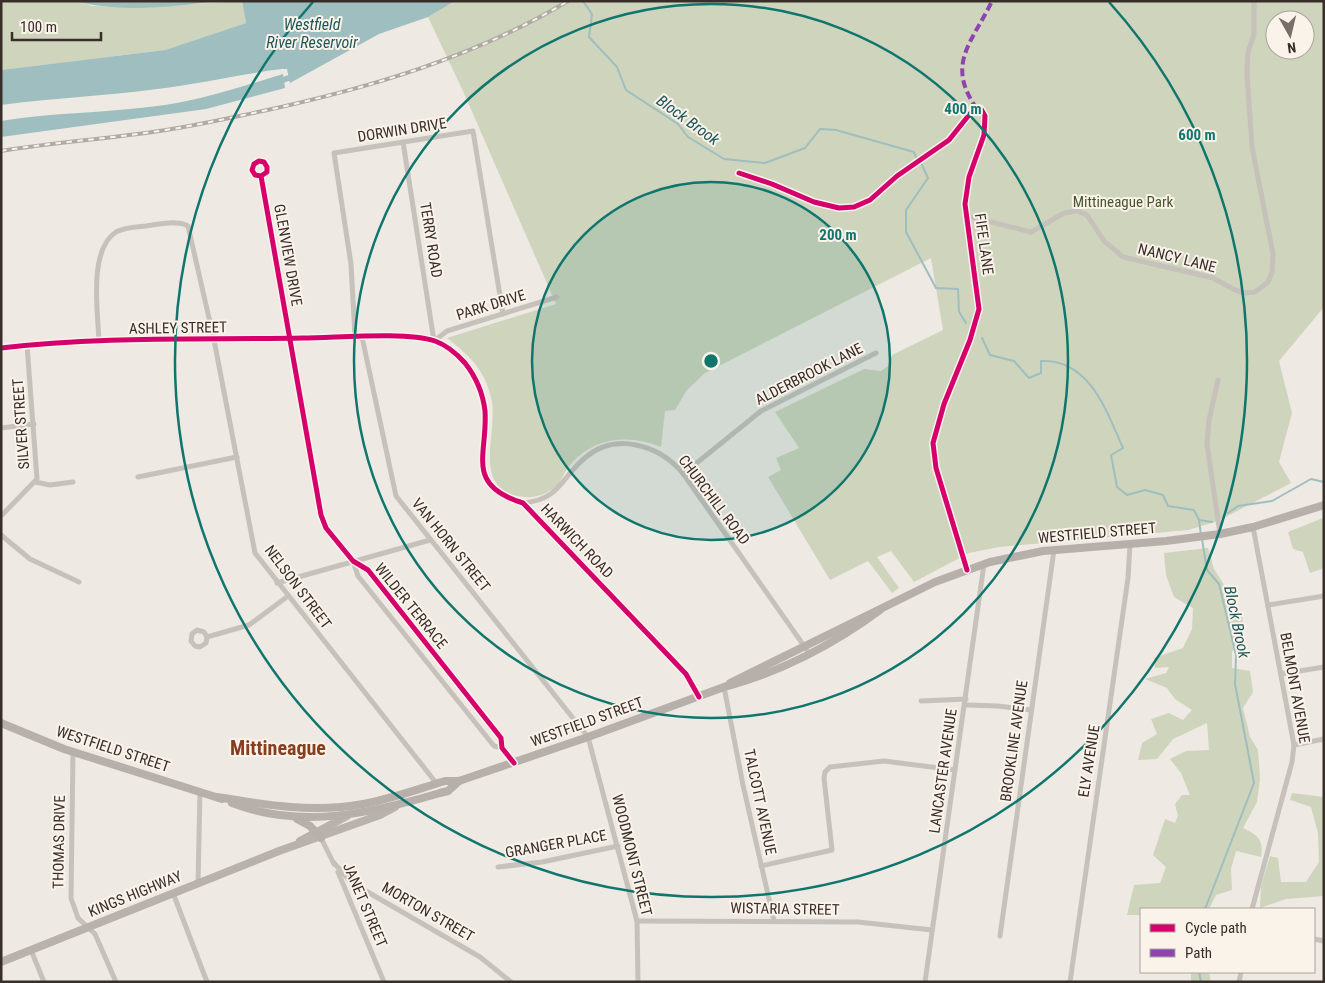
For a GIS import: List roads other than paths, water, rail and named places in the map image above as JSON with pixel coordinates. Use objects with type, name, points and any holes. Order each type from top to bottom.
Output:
[{"type":"main road","name":"WESTFIELD STREET","points":[[217,797],[279,806],[330,808],[376,801],[437,784],[459,781],[588,737],[724,687],[804,645],[967,570],[984,564],[1021,554],[1220,534],[1253,527],[1324,505]]},
{"type":"main road","name":"WESTFIELD STREET","points":[[724,687],[746,681],[848,634],[880,610]]},
{"type":"main road","name":"WESTFIELD STREET","points":[[1,723],[73,752],[255,810],[288,816],[346,816],[397,806],[448,790],[459,781]]},
{"type":"main road","name":"KINGS HIGHWAY","points":[[1,962],[318,835],[380,815],[397,806]]},
{"type":"main road","points":[[288,816],[307,824],[318,835]]},
{"type":"main road","name":"KINGS HIGHWAY","points":[[318,835],[346,816]]},
{"type":"street","name":"NANCY LANE","points":[[967,216],[1031,232],[1064,213],[1077,211],[1087,215],[1104,241],[1123,257],[1213,278],[1235,290],[1245,293],[1254,292],[1268,282],[1272,272],[1273,254],[1254,155],[1247,74],[1248,52],[1254,34],[1254,1]]},
{"type":"street","name":"FIFE LANE","points":[[739,173],[772,184],[814,202],[839,208],[854,207],[870,200],[897,176],[949,140],[959,130],[970,112],[979,109],[985,116],[986,125],[969,178],[965,204],[979,309],[970,340],[944,404],[933,443],[936,468],[967,570]]},
{"type":"street","name":"DORWIN DRIVE","points":[[355,337],[351,264],[334,153],[473,131],[503,314]]},
{"type":"street","name":"TERRY ROAD","points":[[403,142],[434,341]]},
{"type":"street","name":"GLENVIEW DRIVE","points":[[261,176],[290,338]]},
{"type":"street","name":"NELSON STREET","points":[[98,342],[98,268],[100,255],[106,242],[122,230],[174,224],[185,225],[189,229],[214,340],[255,554],[437,784]]},
{"type":"street","name":"PARK DRIVE","points":[[434,341],[447,331],[557,297]]},
{"type":"street","name":"HARWICH ROAD","points":[[355,337],[394,337],[434,341],[457,355],[468,368],[478,386],[485,412],[481,456],[486,476],[502,494],[523,503],[686,674],[699,697]]},
{"type":"street","name":"ASHLEY STREET","points":[[1,348],[98,342],[355,337]]},
{"type":"street","name":"VAN HORN STREET","points":[[362,337],[394,492],[430,540],[588,737]]},
{"type":"street","name":"WILDER TERRACE","points":[[290,338],[321,516],[330,533],[353,561],[368,570],[501,738],[502,748],[514,763]]},
{"type":"street","name":"SILVER STREET","points":[[1,516],[35,482],[38,473],[27,345]]},
{"type":"street","name":"ALDERBROOK LANE","points":[[683,474],[761,411],[876,353]]},
{"type":"street","points":[[1218,380],[1209,420],[1207,444],[1220,534]]},
{"type":"street","points":[[1,428],[34,424]]},
{"type":"street","name":"CHURCHILL ROAD","points":[[523,503],[543,500],[552,495],[588,455],[619,444],[638,444],[657,452],[672,462],[683,474],[809,652]]},
{"type":"street","points":[[138,477],[237,457]]},
{"type":"street","points":[[35,482],[50,485],[73,482]]},
{"type":"street","name":"BELMONT AVENUE","points":[[1252,908],[1278,815],[1294,745],[1253,527]]},
{"type":"street","points":[[1,535],[30,559],[79,582]]},
{"type":"street","points":[[277,583],[430,540]]},
{"type":"street","name":"ELY AVENUE","points":[[1070,982],[1128,578],[1130,544]]},
{"type":"street","name":"BROOKLINE AVENUE","points":[[1000,936],[1054,550]]},
{"type":"street","name":"WILDER TERRACE","points":[[353,561],[358,576],[494,746],[502,748]]},
{"type":"street","name":"LANCASTER AVENUE","points":[[925,982],[984,564]]},
{"type":"street","points":[[207,637],[249,626],[288,596]]},
{"type":"street","points":[[1268,605],[1324,596]]},
{"type":"street","points":[[404,633],[412,626]]},
{"type":"street","points":[[1281,674],[1324,667]]},
{"type":"street","points":[[450,691],[459,685]]},
{"type":"street","name":"TALCOTT AVENUE","points":[[724,687],[774,921]]},
{"type":"street","points":[[920,701],[965,702],[1031,710]]},
{"type":"street","name":"WOODMONT STREET","points":[[588,737],[637,921],[638,982]]},
{"type":"street","points":[[1294,745],[1324,739]]},
{"type":"street","name":"THOMAS DRIVE","points":[[73,752],[70,893],[78,918],[97,939],[116,982]]},
{"type":"street","points":[[761,866],[832,850],[824,778],[825,772],[830,766],[884,760],[955,770]]},
{"type":"street","points":[[198,884],[200,791]]},
{"type":"street","name":"JANET STREET","points":[[318,835],[334,862],[384,982]]},
{"type":"street","name":"GRANGER PLACE","points":[[498,867],[542,862],[618,846]]},
{"type":"street","name":"MORTON STREET","points":[[334,862],[352,883],[480,956],[511,982]]},
{"type":"street","points":[[173,894],[207,982]]},
{"type":"street","name":"WISTARIA STREET","points":[[637,921],[858,922],[932,930]]},
{"type":"street","points":[[32,950],[44,982]]},
{"type":"water","points":[[75,1],[217,1],[164,7],[128,8],[92,5]]},
{"type":"water","name":"Westfield River Reservoir","points":[[242,1],[455,1],[428,17],[379,34],[290,83],[287,69],[282,69],[157,89],[1,105],[1,70],[165,50],[246,23]]},
{"type":"water","points":[[283,74],[285,88],[206,109],[1,137],[1,121],[165,105],[210,96]]},
{"type":"waterway","name":"Block Brook","points":[[583,1],[592,14],[589,37],[617,67],[626,90],[678,124],[688,137],[724,159],[765,163],[805,148],[820,129],[836,130],[914,152],[916,157]]},
{"type":"waterway","points":[[276,82],[289,78]]},
{"type":"waterway","name":"Block Brook","points":[[921,163],[928,178],[906,210],[906,232],[936,288],[958,289],[959,312],[966,323]]},
{"type":"waterway","name":"Block Brook","points":[[982,338],[990,355],[1014,361],[1029,378],[1041,373],[1041,361],[1058,362],[1072,368],[1084,378],[1103,404],[1123,448],[1111,455],[1117,487],[1127,495],[1145,490],[1163,495],[1168,506],[1194,510],[1199,520],[1201,535]]},
{"type":"waterway","points":[[1228,513],[1238,506],[1272,501],[1311,479],[1324,482]]},
{"type":"waterway","points":[[1199,520],[1212,522]]},
{"type":"waterway","name":"Block Brook","points":[[1202,539],[1207,570],[1219,584],[1236,655],[1235,684],[1254,783],[1205,908]]},
{"type":"waterway","name":"Block Brook","points":[[1199,973],[1201,982]]},
{"type":"railway","points":[[1,151],[185,127],[342,92],[382,81],[459,54],[496,39],[568,1]]},
{"type":"district","name":"Mittineague","points":[[278,748]]},
{"type":"park label","name":"Mittineague Park","points":[[1123,202]]}]
